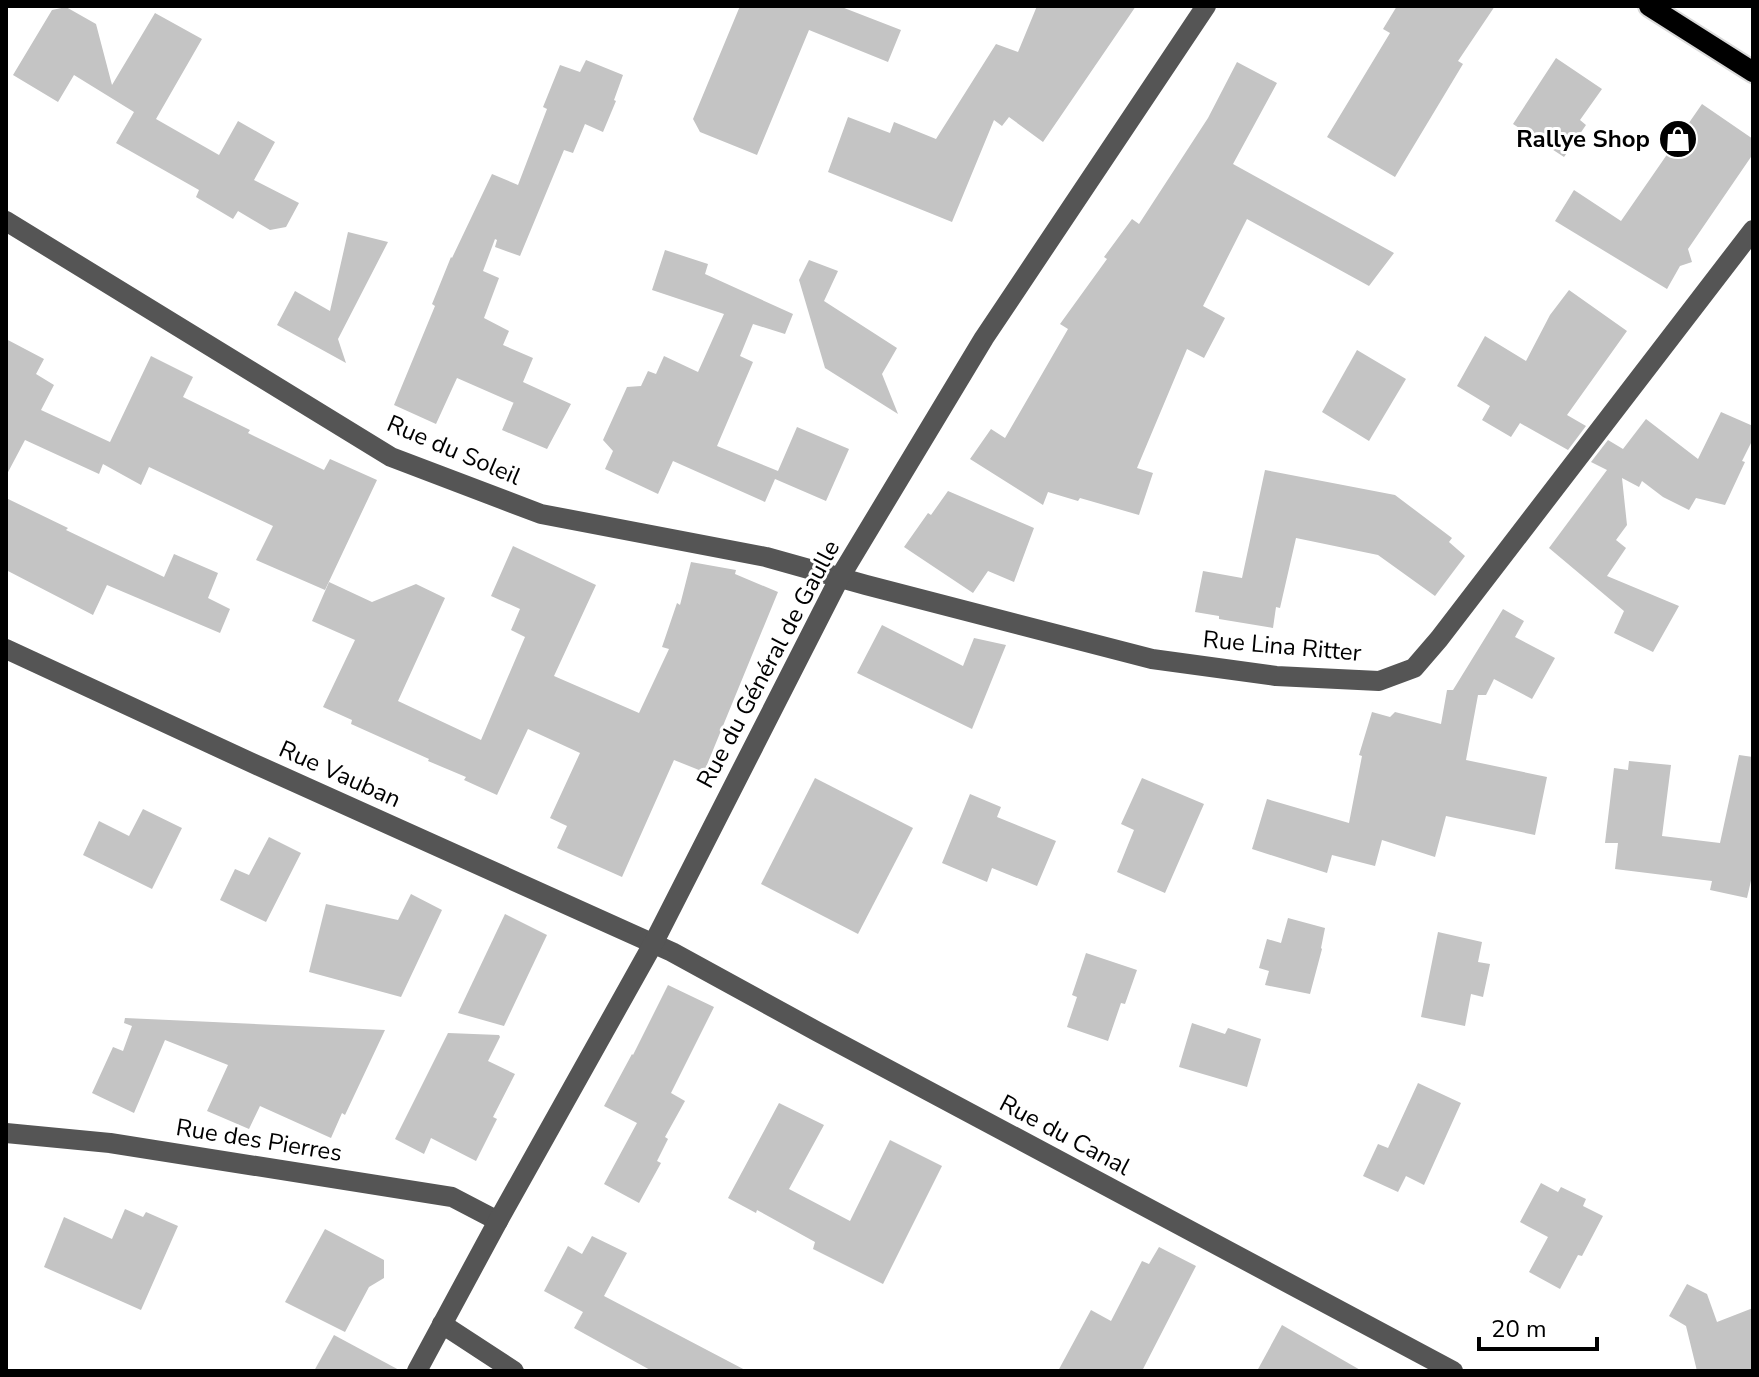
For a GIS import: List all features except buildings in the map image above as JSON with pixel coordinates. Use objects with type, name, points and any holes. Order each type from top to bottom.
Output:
[{"type":"main road","points":[[1649,6],[1753,72]]},
{"type":"street","name":"Rue du Général de Gaulle","points":[[417,1371],[653,944],[840,577],[984,338],[1206,6]]},
{"type":"street","name":"Rue du Soleil","points":[[6,221],[391,457],[541,514],[766,557],[840,577]]},
{"type":"street","name":"Rue Lina Ritter","points":[[840,577],[1152,659],[1276,676],[1379,681],[1414,668],[1753,230]]},
{"type":"street","name":"Rue Vauban","points":[[6,649],[653,944]]},
{"type":"street","name":"Rue du Canal","points":[[653,944],[1453,1371]]},
{"type":"street","name":"Rue des Pierres","points":[[6,1133],[110,1143],[452,1197],[498,1221]]},
{"type":"street","points":[[442,1324],[514,1371]]},
{"type":"place","name":"Rallye Shop","points":[[1678,139]]}]
